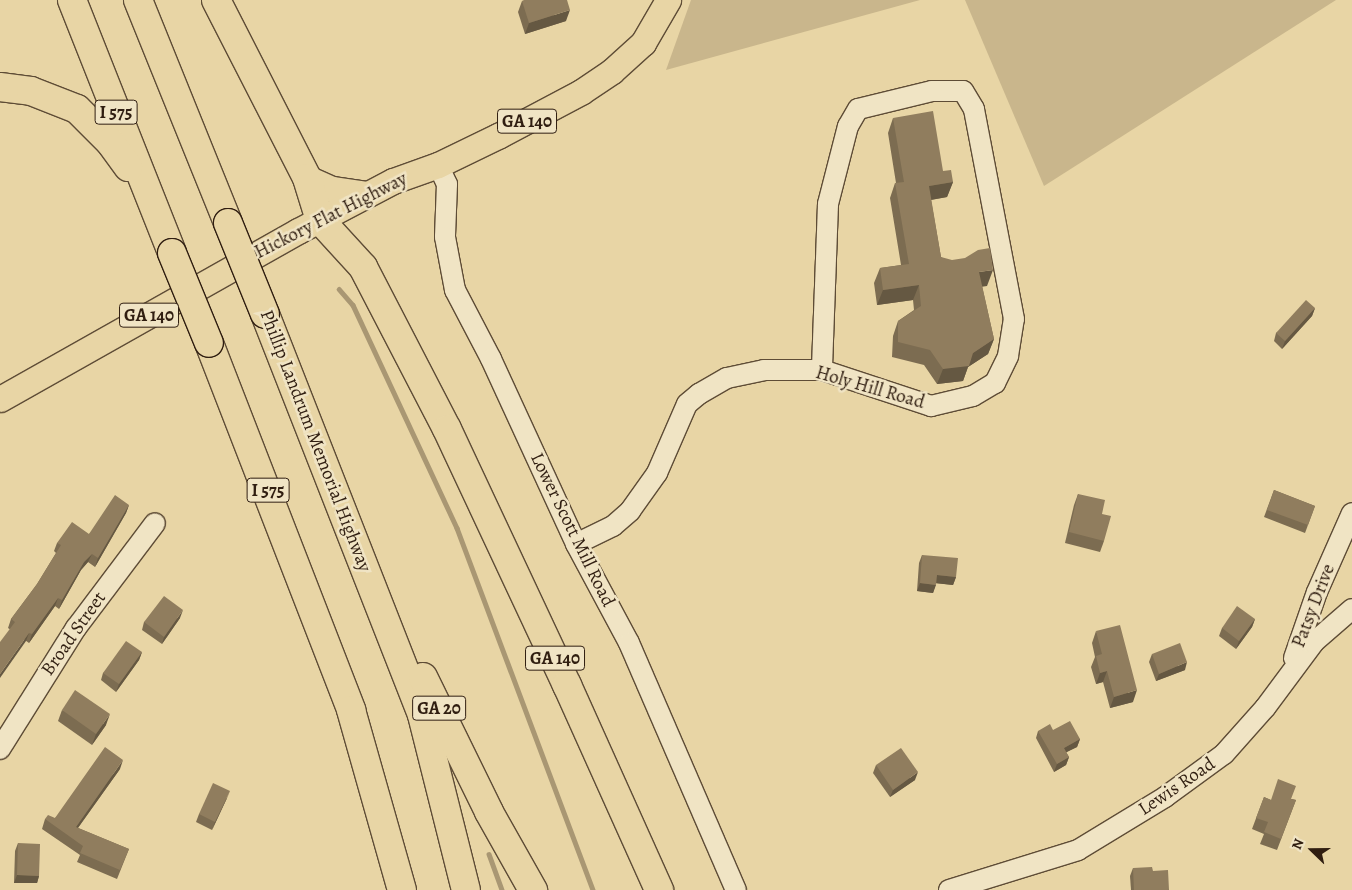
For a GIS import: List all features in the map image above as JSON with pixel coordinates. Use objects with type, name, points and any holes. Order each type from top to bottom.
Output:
[{"type":"highway","name":"I 575","points":[[72,0],[209,343],[348,701],[402,890]]},
{"type":"highway","points":[[220,8],[307,178],[320,220]]},
{"type":"highway","name":"Phillip Landrum Memorial Highway","points":[[142,11],[265,314],[422,716],[466,890]]},
{"type":"highway","points":[[0,87],[32,91],[77,109],[110,142],[150,199]]},
{"type":"highway","name":"GA 140","points":[[320,220],[363,266],[451,437],[567,685],[659,890]]},
{"type":"highway","name":"GA 20","points":[[355,542],[489,812],[533,890]]},
{"type":"main road","name":"Hickory Flat Highway","points":[[0,398],[368,194],[438,165],[557,105],[612,71],[643,43],[668,0]]},
{"type":"main road","points":[[307,178],[332,189],[368,194]]},
{"type":"street","name":"Holy Hill Road","points":[[576,544],[613,526],[645,494],[657,473],[677,422],[687,404],[699,394],[727,378],[745,374],[822,370],[931,406],[973,396],[995,383],[1008,356],[1014,319],[974,109],[963,91],[932,91],[858,109],[848,126],[828,204],[822,370]]},
{"type":"street","name":"Lower Scott Mill Road","points":[[438,165],[447,184],[445,236],[454,290],[491,359],[576,544],[628,643],[736,890]]},
{"type":"street","name":"Patsy Drive","points":[[1289,672],[1317,592],[1352,513]]},
{"type":"street","name":"Broad Street","points":[[0,749],[76,628],[155,523]]},
{"type":"street","name":"Lewis Road","points":[[949,890],[1078,850],[1165,797],[1224,754],[1265,708],[1289,672],[1314,642],[1352,609]]},
{"type":"shaded area","points":[[691,0],[920,0],[666,70]]},
{"type":"shaded area","points":[[965,0],[1336,0],[1044,186]]},
{"type":"building","points":[[567,0],[570,10],[529,23],[522,1]]},
{"type":"building","points":[[933,111],[943,171],[951,170],[953,182],[929,186],[941,257],[952,260],[965,258],[978,250],[990,248],[993,270],[979,272],[994,339],[973,353],[969,366],[943,369],[930,350],[898,342],[898,321],[921,306],[919,285],[883,290],[880,268],[909,264],[895,183],[904,182],[893,118]]},
{"type":"building","points":[[1306,300],[1315,308],[1285,341],[1276,333]]},
{"type":"building","points":[[1274,490],[1315,506],[1308,525],[1267,510]]},
{"type":"building","points":[[1078,494],[1105,500],[1102,514],[1111,516],[1104,541],[1069,532]]},
{"type":"building","points":[[115,495],[129,505],[98,558],[92,554],[84,562],[62,600],[58,598],[32,634],[29,633],[0,674],[0,642],[15,622],[11,619],[37,584],[61,545],[57,543],[72,522],[89,534]]},
{"type":"building","points":[[922,555],[958,558],[956,577],[937,575],[936,585],[920,583]]},
{"type":"building","points":[[164,596],[183,610],[164,637],[144,622]]},
{"type":"building","points":[[1237,606],[1255,619],[1239,641],[1222,628]]},
{"type":"building","points":[[1120,625],[1137,690],[1114,697],[1107,671],[1100,673],[1096,656],[1102,654],[1096,631]]},
{"type":"building","points":[[126,641],[142,652],[119,684],[103,673]]},
{"type":"building","points":[[1180,643],[1187,662],[1159,674],[1152,654]]},
{"type":"building","points":[[75,690],[110,714],[96,734],[62,710]]},
{"type":"building","points":[[1070,721],[1080,739],[1064,748],[1069,757],[1057,764],[1038,731],[1050,724],[1053,730]]},
{"type":"building","points":[[105,747],[123,760],[76,827],[129,849],[120,870],[80,853],[83,846],[45,819],[48,815],[55,818]]},
{"type":"building","points":[[901,748],[918,772],[893,790],[876,765]]},
{"type":"building","points":[[1278,779],[1296,786],[1291,799],[1296,800],[1281,839],[1264,832],[1268,822],[1256,818],[1264,797],[1271,800]]},
{"type":"building","points":[[213,783],[230,791],[215,822],[199,814]]},
{"type":"building","points":[[18,843],[40,844],[39,876],[17,875]]},
{"type":"building","points":[[1152,867],[1153,871],[1168,870],[1169,890],[1134,890],[1133,868]]},
{"type":"waterway","points":[[339,289],[353,305],[457,528],[593,890]]},
{"type":"waterway","points":[[489,854],[502,890]]}]
